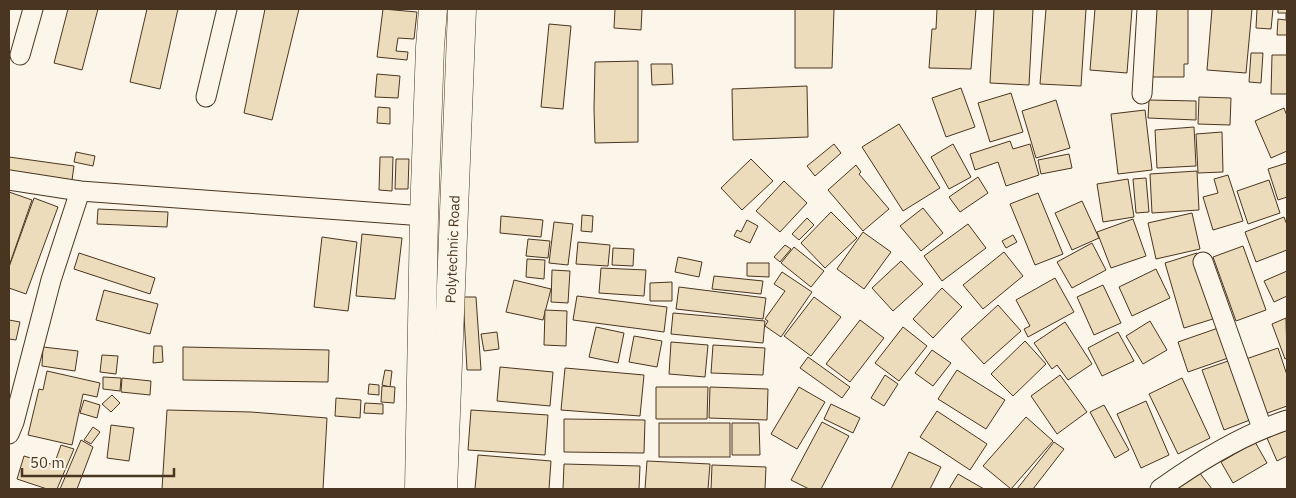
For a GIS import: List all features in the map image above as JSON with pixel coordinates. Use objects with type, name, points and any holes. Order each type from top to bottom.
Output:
[{"type":"main road","name":"Polytechnic Road","points":[[419,489],[424,216],[433,9]]},
{"type":"main road","name":"Polytechnic Road","points":[[443,489],[462,9]]},
{"type":"main road","points":[[426,186],[455,184]]},
{"type":"street","points":[[20,55],[33,9]]},
{"type":"street","points":[[206,97],[226,9]]},
{"type":"street","points":[[1142,94],[1147,9]]},
{"type":"street","points":[[9,180],[80,191],[424,216]]},
{"type":"street","points":[[9,434],[14,422],[51,280],[80,191]]},
{"type":"street","points":[[1204,262],[1262,428]]},
{"type":"street","points":[[1160,489],[1215,453],[1262,428],[1287,420]]},
{"type":"building","points":[[68,9],[98,9],[82,70],[54,63]]},
{"type":"building","points":[[147,9],[178,9],[160,89],[130,82]]},
{"type":"building","points":[[265,9],[299,9],[272,120],[244,113]]},
{"type":"building","points":[[383,9],[417,12],[414,39],[398,38],[396,51],[408,52],[407,60],[377,57]]},
{"type":"building","points":[[615,9],[642,9],[641,30],[614,28]]},
{"type":"building","points":[[795,9],[834,9],[832,68],[795,68]]},
{"type":"building","points":[[937,9],[976,9],[971,69],[929,68],[932,29],[936,29]]},
{"type":"building","points":[[994,9],[1033,9],[1029,85],[990,83]]},
{"type":"building","points":[[1046,9],[1086,9],[1081,86],[1040,84]]},
{"type":"building","points":[[1095,9],[1132,9],[1127,73],[1090,70]]},
{"type":"building","points":[[1150,9],[1188,9],[1188,64],[1184,64],[1184,77],[1149,77]]},
{"type":"building","points":[[1212,9],[1252,9],[1246,73],[1207,70]]},
{"type":"building","points":[[1257,9],[1273,9],[1271,29],[1256,28]]},
{"type":"building","points":[[1278,9],[1287,9],[1287,35],[1277,35],[1278,19],[1286,20],[1286,13],[1278,13]]},
{"type":"building","points":[[549,24],[571,26],[563,109],[541,107]]},
{"type":"building","points":[[1251,53],[1263,53],[1261,83],[1249,82]]},
{"type":"building","points":[[1272,55],[1287,55],[1287,94],[1271,94]]},
{"type":"building","points":[[638,61],[638,142],[595,143],[595,62]]},
{"type":"building","points":[[651,64],[672,64],[673,84],[652,85]]},
{"type":"building","points":[[377,74],[400,76],[398,98],[375,97]]},
{"type":"building","points":[[807,86],[808,137],[733,140],[732,89]]},
{"type":"building","points":[[961,88],[975,127],[946,137],[932,98]]},
{"type":"building","points":[[1011,93],[1023,132],[990,142],[978,103]]},
{"type":"building","points":[[1199,97],[1231,98],[1230,125],[1198,124]]},
{"type":"building","points":[[1056,100],[1070,148],[1036,158],[1022,111]]},
{"type":"building","points":[[1149,100],[1196,101],[1196,120],[1148,118]]},
{"type":"building","points":[[378,107],[390,108],[390,124],[377,123]]},
{"type":"building","points":[[1284,108],[1287,116],[1287,151],[1271,158],[1255,121]]},
{"type":"building","points":[[1145,110],[1152,170],[1118,174],[1111,114]]},
{"type":"building","points":[[899,124],[940,188],[903,211],[862,147]]},
{"type":"building","points":[[1194,127],[1196,166],[1157,168],[1155,130]]},
{"type":"building","points":[[1222,132],[1223,172],[1198,173],[1196,134]]},
{"type":"building","points":[[1010,141],[1013,149],[1030,144],[1039,175],[1006,186],[998,162],[975,170],[970,154]]},
{"type":"building","points":[[834,144],[841,153],[815,176],[807,166]]},
{"type":"building","points":[[953,144],[971,177],[949,189],[931,157]]},
{"type":"building","points":[[76,152],[95,156],[93,166],[74,162]]},
{"type":"building","points":[[1069,154],[1072,168],[1041,174],[1038,160]]},
{"type":"building","points":[[9,157],[74,166],[72,180],[9,171]]},
{"type":"building","points":[[380,157],[393,157],[392,191],[379,190]]},
{"type":"building","points":[[396,159],[409,159],[408,189],[395,189]]},
{"type":"building","points":[[751,159],[773,181],[742,210],[721,188]]},
{"type":"building","points":[[1287,163],[1287,197],[1278,200],[1268,169]]},
{"type":"building","points":[[856,165],[861,172],[859,174],[889,209],[863,231],[828,190]]},
{"type":"building","points":[[1197,171],[1199,210],[1152,213],[1150,174]]},
{"type":"building","points":[[1228,175],[1243,221],[1213,230],[1203,197],[1218,193],[1214,179]]},
{"type":"building","points":[[978,177],[988,193],[960,212],[949,197]]},
{"type":"building","points":[[1146,178],[1149,212],[1136,213],[1133,179]]},
{"type":"building","points":[[1128,179],[1134,217],[1103,222],[1097,184]]},
{"type":"building","points":[[1269,180],[1280,213],[1248,224],[1237,191]]},
{"type":"building","points":[[784,181],[807,203],[780,232],[756,211]]},
{"type":"building","points":[[9,192],[32,200],[9,266]]},
{"type":"building","points":[[1038,193],[1063,254],[1035,265],[1010,204]]},
{"type":"building","points":[[34,198],[58,207],[26,294],[9,288],[9,267]]},
{"type":"building","points":[[1082,201],[1099,238],[1072,250],[1055,213]]},
{"type":"building","points":[[923,208],[943,233],[921,251],[900,226]]},
{"type":"building","points":[[98,209],[168,212],[167,227],[97,224]]},
{"type":"building","points":[[831,212],[857,238],[825,268],[801,243]]},
{"type":"building","points":[[1192,213],[1200,249],[1156,259],[1148,223]]},
{"type":"building","points":[[582,215],[593,216],[592,232],[581,231]]},
{"type":"building","points":[[501,216],[543,220],[541,237],[500,233]]},
{"type":"building","points":[[1284,217],[1287,225],[1287,250],[1256,262],[1245,232]]},
{"type":"building","points":[[807,218],[814,225],[799,240],[792,234]]},
{"type":"building","points":[[1133,219],[1146,256],[1111,268],[1097,232]]},
{"type":"building","points":[[747,220],[758,226],[750,243],[734,236],[737,230],[741,232]]},
{"type":"building","points":[[554,222],[573,224],[568,265],[549,263]]},
{"type":"building","points":[[968,224],[986,248],[942,281],[924,256]]},
{"type":"building","points":[[863,232],[891,252],[864,289],[837,269]]},
{"type":"building","points":[[362,234],[402,238],[395,299],[356,296]]},
{"type":"building","points":[[1013,235],[1017,242],[1006,248],[1002,241]]},
{"type":"building","points":[[322,237],[357,242],[348,311],[314,307]]},
{"type":"building","points":[[528,239],[550,241],[548,258],[526,256]]},
{"type":"building","points":[[578,242],[610,245],[608,266],[576,264]]},
{"type":"building","points":[[1092,243],[1106,270],[1072,288],[1057,262]]},
{"type":"building","points":[[785,245],[791,249],[780,262],[774,257]]},
{"type":"building","points":[[1243,246],[1266,310],[1236,321],[1213,257]]},
{"type":"building","points":[[794,247],[824,271],[811,287],[781,263]]},
{"type":"building","points":[[613,248],[634,249],[633,266],[612,265]]},
{"type":"building","points":[[1004,252],[1023,276],[983,309],[963,285]]},
{"type":"building","points":[[79,253],[155,278],[150,294],[74,269]]},
{"type":"building","points":[[1197,253],[1216,318],[1184,328],[1165,263]]},
{"type":"building","points":[[678,257],[702,262],[699,277],[675,272]]},
{"type":"building","points":[[527,259],[545,260],[544,279],[526,277]]},
{"type":"building","points":[[901,261],[923,284],[893,311],[872,288]]},
{"type":"building","points":[[747,263],[769,263],[769,277],[747,276]]},
{"type":"building","points":[[601,268],[646,270],[644,296],[599,293]]},
{"type":"building","points":[[1156,269],[1170,298],[1132,316],[1119,287]]},
{"type":"building","points":[[552,270],[570,271],[568,303],[551,302]]},
{"type":"building","points":[[1287,271],[1287,296],[1274,302],[1264,281]]},
{"type":"building","points":[[782,272],[812,292],[781,337],[765,326],[768,321],[765,319],[785,291],[774,284]]},
{"type":"building","points":[[714,276],[763,281],[761,294],[712,289]]},
{"type":"building","points":[[1055,278],[1074,312],[1028,337],[1024,329],[1030,326],[1016,300]]},
{"type":"building","points":[[514,280],[551,289],[543,320],[506,312]]},
{"type":"building","points":[[672,282],[672,301],[650,301],[650,283]]},
{"type":"building","points":[[1103,285],[1121,323],[1094,335],[1077,297]]},
{"type":"building","points":[[679,287],[766,298],[763,319],[676,309]]},
{"type":"building","points":[[942,288],[962,307],[933,338],[913,319]]},
{"type":"building","points":[[104,290],[158,304],[150,334],[96,320]]},
{"type":"building","points":[[577,296],[667,307],[664,332],[573,320]]},
{"type":"building","points":[[463,297],[476,297],[481,370],[467,370]]},
{"type":"building","points":[[814,297],[841,317],[811,356],[784,336]]},
{"type":"building","points":[[998,305],[1021,331],[984,364],[961,339]]},
{"type":"building","points":[[545,310],[567,311],[566,346],[544,345]]},
{"type":"building","points":[[673,313],[765,321],[763,343],[671,334]]},
{"type":"building","points":[[1286,318],[1287,358],[1285,359],[1272,324]]},
{"type":"building","points":[[9,320],[20,322],[16,340],[9,339]]},
{"type":"building","points":[[860,320],[884,338],[850,382],[826,364]]},
{"type":"building","points":[[1150,321],[1167,350],[1143,364],[1126,336]]},
{"type":"building","points":[[1065,322],[1092,364],[1068,380],[1057,365],[1052,369],[1034,343]]},
{"type":"building","points":[[596,327],[624,333],[618,363],[589,357]]},
{"type":"building","points":[[903,327],[927,346],[899,381],[875,363]]},
{"type":"building","points":[[1221,327],[1231,357],[1188,372],[1178,342]]},
{"type":"building","points":[[497,332],[499,349],[484,351],[481,334]]},
{"type":"building","points":[[1118,332],[1134,361],[1102,376],[1088,348]]},
{"type":"building","points":[[634,336],[662,341],[657,367],[629,362]]},
{"type":"building","points":[[1025,341],[1046,364],[1013,396],[991,374]]},
{"type":"building","points":[[671,342],[708,345],[705,377],[669,374]]},
{"type":"building","points":[[713,345],[765,348],[763,375],[711,373]]},
{"type":"building","points":[[154,346],[162,346],[163,362],[153,363]]},
{"type":"building","points":[[43,347],[78,351],[75,371],[42,366]]},
{"type":"building","points":[[183,347],[329,350],[328,382],[183,380]]},
{"type":"building","points":[[1278,348],[1287,375],[1287,406],[1262,415],[1243,360]]},
{"type":"building","points":[[932,350],[951,363],[933,386],[915,373]]},
{"type":"building","points":[[102,355],[118,356],[116,374],[100,372]]},
{"type":"building","points":[[808,357],[850,387],[842,398],[800,368]]},
{"type":"building","points":[[1234,359],[1255,418],[1224,430],[1202,370]]},
{"type":"building","points":[[500,367],[553,372],[550,406],[497,401]]},
{"type":"building","points":[[565,368],[644,375],[640,416],[561,410]]},
{"type":"building","points":[[385,370],[392,371],[390,387],[382,385]]},
{"type":"building","points":[[957,370],[1005,400],[986,429],[938,399]]},
{"type":"building","points":[[47,371],[100,383],[97,397],[83,394],[72,445],[28,435],[39,389],[43,390]]},
{"type":"building","points":[[885,375],[898,384],[884,406],[871,398]]},
{"type":"building","points":[[1060,375],[1087,412],[1057,434],[1031,396]]},
{"type":"building","points":[[103,377],[121,378],[120,391],[103,389]]},
{"type":"building","points":[[122,378],[151,381],[150,395],[121,392]]},
{"type":"building","points":[[1182,378],[1210,438],[1178,454],[1149,394]]},
{"type":"building","points":[[369,384],[379,385],[379,395],[368,394]]},
{"type":"building","points":[[382,386],[395,387],[394,403],[381,402]]},
{"type":"building","points":[[656,387],[708,387],[707,419],[656,419]]},
{"type":"building","points":[[710,387],[768,389],[767,420],[709,418]]},
{"type":"building","points":[[799,387],[825,402],[797,449],[771,434]]},
{"type":"building","points":[[112,395],[120,403],[111,412],[102,404]]},
{"type":"building","points":[[336,398],[361,400],[360,418],[335,416]]},
{"type":"building","points":[[84,400],[100,405],[97,418],[80,413]]},
{"type":"building","points":[[1146,401],[1169,455],[1141,468],[1117,414]]},
{"type":"building","points":[[365,403],[383,404],[383,414],[364,413]]},
{"type":"building","points":[[831,404],[860,418],[853,433],[824,419]]},
{"type":"building","points":[[1104,405],[1129,450],[1115,458],[1090,412]]},
{"type":"building","points":[[167,410],[251,412],[327,418],[323,489],[162,489]]},
{"type":"building","points":[[471,410],[548,415],[545,455],[468,450]]},
{"type":"building","points":[[937,411],[987,444],[970,470],[920,437]]},
{"type":"building","points":[[1026,417],[1053,441],[1011,489],[983,466]]},
{"type":"building","points":[[564,419],[645,420],[644,453],[564,452]]},
{"type":"building","points":[[822,422],[849,436],[821,489],[809,489],[791,480]]},
{"type":"building","points":[[659,423],[730,423],[730,457],[659,457]]},
{"type":"building","points":[[732,423],[759,423],[760,455],[732,455]]},
{"type":"building","points":[[111,425],[134,428],[129,461],[107,458]]},
{"type":"building","points":[[93,427],[100,432],[91,444],[84,440]]},
{"type":"building","points":[[1287,430],[1287,456],[1277,461],[1267,438]]},
{"type":"building","points":[[81,440],[93,447],[77,489],[60,489]]},
{"type":"building","points":[[1054,442],[1064,449],[1033,489],[1017,489]]},
{"type":"building","points":[[1255,442],[1267,463],[1233,483],[1221,462]]},
{"type":"building","points":[[61,445],[74,449],[57,489],[47,489],[17,479],[24,456],[54,465]]},
{"type":"building","points":[[909,452],[941,467],[930,489],[891,489]]},
{"type":"building","points":[[478,455],[551,461],[549,489],[475,489]]},
{"type":"building","points":[[647,461],[710,464],[708,489],[645,489]]},
{"type":"building","points":[[564,464],[640,466],[639,489],[563,489]]},
{"type":"building","points":[[712,465],[766,467],[765,489],[711,489]]},
{"type":"building","points":[[1199,472],[1212,489],[1176,489]]},
{"type":"building","points":[[958,474],[984,489],[949,489]]}]
